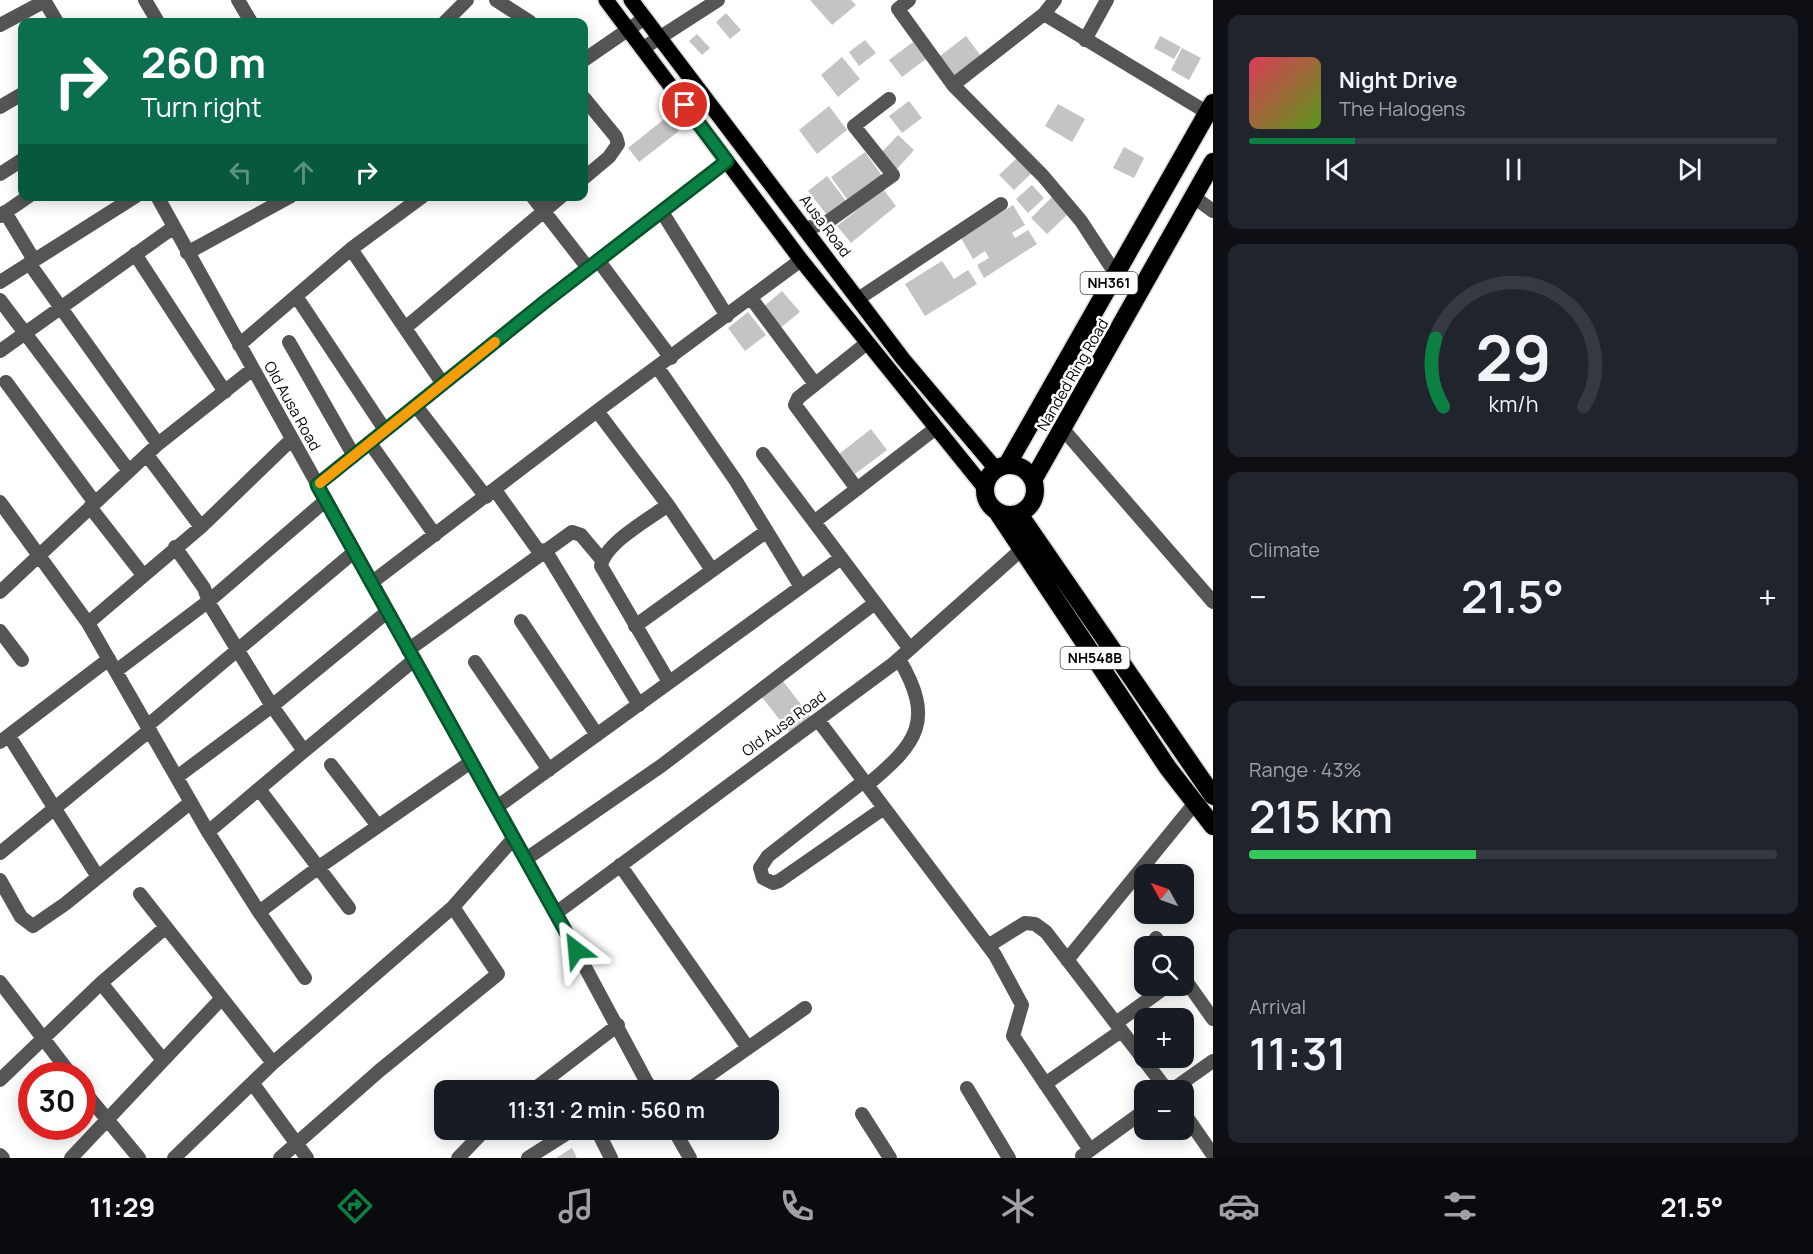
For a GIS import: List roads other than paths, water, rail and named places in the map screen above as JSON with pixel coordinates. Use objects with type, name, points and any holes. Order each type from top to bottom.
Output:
[{"type":"highway","name":"NH361","points":[[1001,467],[1210,108]]},
{"type":"highway","name":"Nanded Ring Road","points":[[1033,480],[1213,162]]},
{"type":"highway","name":"Ausa Road","points":[[1001,467],[1017,466],[1027,471],[1033,480]]},
{"type":"highway","points":[[1001,467],[988,476],[984,487],[990,507],[998,513],[1022,549]]},
{"type":"highway","points":[[998,513],[1008,516],[1018,514],[1033,500],[1035,490],[1033,480]]},
{"type":"highway","points":[[1018,514],[1213,796]]},
{"type":"highway","name":"NH548B","points":[[1022,549],[1168,768],[1213,826]]},
{"type":"main road","points":[[606,0],[801,260],[984,487]]},
{"type":"main road","name":"Ausa Road","points":[[631,0],[903,359],[1001,467]]},
{"type":"street","points":[[0,25],[45,0],[55,18]]},
{"type":"street","points":[[145,0],[156,18]]},
{"type":"street","points":[[238,0],[248,18]]},
{"type":"street","points":[[449,18],[467,0]]},
{"type":"street","points":[[496,0],[521,18]]},
{"type":"street","points":[[642,49],[718,0]]},
{"type":"street","points":[[953,85],[1044,14],[1055,0]]},
{"type":"street","points":[[1084,40],[1107,0]]},
{"type":"street","points":[[899,3],[953,85],[1043,176],[1081,221],[1115,273]]},
{"type":"street","points":[[1044,14],[1084,40],[1210,108]]},
{"type":"street","points":[[588,57],[645,18]]},
{"type":"street","points":[[0,107],[18,96]]},
{"type":"street","points":[[804,229],[825,223],[893,175],[854,126],[889,99]]},
{"type":"street","points":[[588,103],[616,137],[618,144],[609,157],[588,175]]},
{"type":"street","points":[[317,485],[593,264],[727,161]]},
{"type":"street","points":[[0,174],[18,163]]},
{"type":"street","points":[[1194,197],[1213,210]]},
{"type":"street","points":[[22,201],[3,214],[60,307],[158,444]]},
{"type":"street","points":[[0,282],[128,201]]},
{"type":"street","name":"Old Ausa Road","points":[[160,201],[618,1025],[646,1080]]},
{"type":"street","points":[[187,253],[282,201]]},
{"type":"street","points":[[238,345],[351,249],[415,201]]},
{"type":"street","points":[[536,201],[593,264],[671,358]]},
{"type":"street","points":[[405,328],[556,201]]},
{"type":"street","points":[[858,299],[1001,204]]},
{"type":"street","points":[[662,212],[727,316]]},
{"type":"street","points":[[0,351],[174,227]]},
{"type":"street","points":[[351,249],[443,384]]},
{"type":"street","points":[[135,254],[225,392]]},
{"type":"street","points":[[371,583],[801,260]]},
{"type":"street","points":[[296,296],[385,430]]},
{"type":"street","points":[[751,298],[815,384]]},
{"type":"street","points":[[0,300],[129,471]]},
{"type":"street","points":[[289,342],[354,456]]},
{"type":"street","points":[[857,489],[796,410],[795,402],[867,342]]},
{"type":"street","points":[[658,368],[767,531],[801,587]]},
{"type":"street","points":[[0,592],[158,444],[253,369]]},
{"type":"street","points":[[6,382],[143,575]]},
{"type":"street","points":[[416,406],[543,552],[639,705]]},
{"type":"street","points":[[597,411],[668,505],[712,570]]},
{"type":"street","points":[[814,522],[936,428]]},
{"type":"street","points":[[1062,428],[1213,602]]},
{"type":"street","points":[[88,623],[201,527],[291,440]]},
{"type":"street","points":[[370,443],[435,535]]},
{"type":"street","points":[[147,454],[201,527]]},
{"type":"street","points":[[763,454],[875,603],[905,654],[915,685],[920,722],[908,746],[894,763],[774,850],[760,868],[763,878],[773,883],[779,881],[884,808]]},
{"type":"street","points":[[98,877],[54,808],[4,739],[210,600],[326,501]]},
{"type":"street","points":[[0,502],[88,623],[208,832],[305,978]]},
{"type":"street","points":[[602,560],[617,542],[668,505]]},
{"type":"street","points":[[635,626],[767,531]]},
{"type":"street","points":[[208,832],[304,751],[411,655],[572,532],[576,532],[602,560],[603,574],[669,682]]},
{"type":"street","points":[[175,547],[210,600],[210,605],[272,706],[304,751]]},
{"type":"street","name":"Old Ausa Road","points":[[556,913],[905,654],[1022,549]]},
{"type":"street","points":[[0,853],[354,552]]},
{"type":"street","points":[[496,807],[841,558]]},
{"type":"street","points":[[526,859],[661,766],[875,603]]},
{"type":"street","points":[[177,777],[272,706],[387,612]]},
{"type":"street","points":[[521,621],[597,735]]},
{"type":"street","points":[[0,631],[22,660]]},
{"type":"street","points":[[475,662],[549,770]]},
{"type":"street","points":[[818,720],[988,946],[1022,1005],[1013,1036],[1045,1084],[1083,1156],[1134,1118]]},
{"type":"street","points":[[259,912],[319,867],[471,762]]},
{"type":"street","points":[[331,765],[378,826]]},
{"type":"street","points":[[259,789],[349,908]]},
{"type":"street","points":[[0,879],[21,918],[33,926],[191,802]]},
{"type":"street","points":[[1067,960],[1195,803]]},
{"type":"street","points":[[174,1158],[273,1063],[453,907],[514,838]]},
{"type":"street","points":[[620,865],[748,1048]]},
{"type":"street","points":[[140,894],[273,1063]]},
{"type":"street","points":[[280,1158],[297,1141],[498,974],[453,907]]},
{"type":"street","points":[[988,946],[1025,922],[1035,924],[1046,932],[1159,1080]]},
{"type":"street","points":[[0,1080],[101,982],[166,927]]},
{"type":"street","points":[[0,982],[61,1062]]},
{"type":"street","points":[[101,982],[163,1060]]},
{"type":"street","points":[[1194,992],[1213,1019]]},
{"type":"street","points":[[1045,1084],[1155,996]]},
{"type":"street","points":[[71,1158],[222,998]]},
{"type":"street","points":[[702,1080],[805,1008]]},
{"type":"street","points":[[547,1080],[618,1025]]},
{"type":"street","points":[[1186,1080],[1213,1061]]},
{"type":"street","points":[[253,1084],[297,1141],[307,1158]]},
{"type":"street","points":[[966,1088],[1007,1154],[992,1158]]},
{"type":"street","points":[[96,1106],[139,1158]]},
{"type":"street","points":[[862,1114],[890,1158]]},
{"type":"street","points":[[1194,1127],[1213,1155]]},
{"type":"street","points":[[458,1158],[475,1140]]},
{"type":"street","points":[[528,1158],[556,1140]]},
{"type":"street","points":[[602,1140],[611,1158]]},
{"type":"street","points":[[680,1140],[690,1158]]}]
